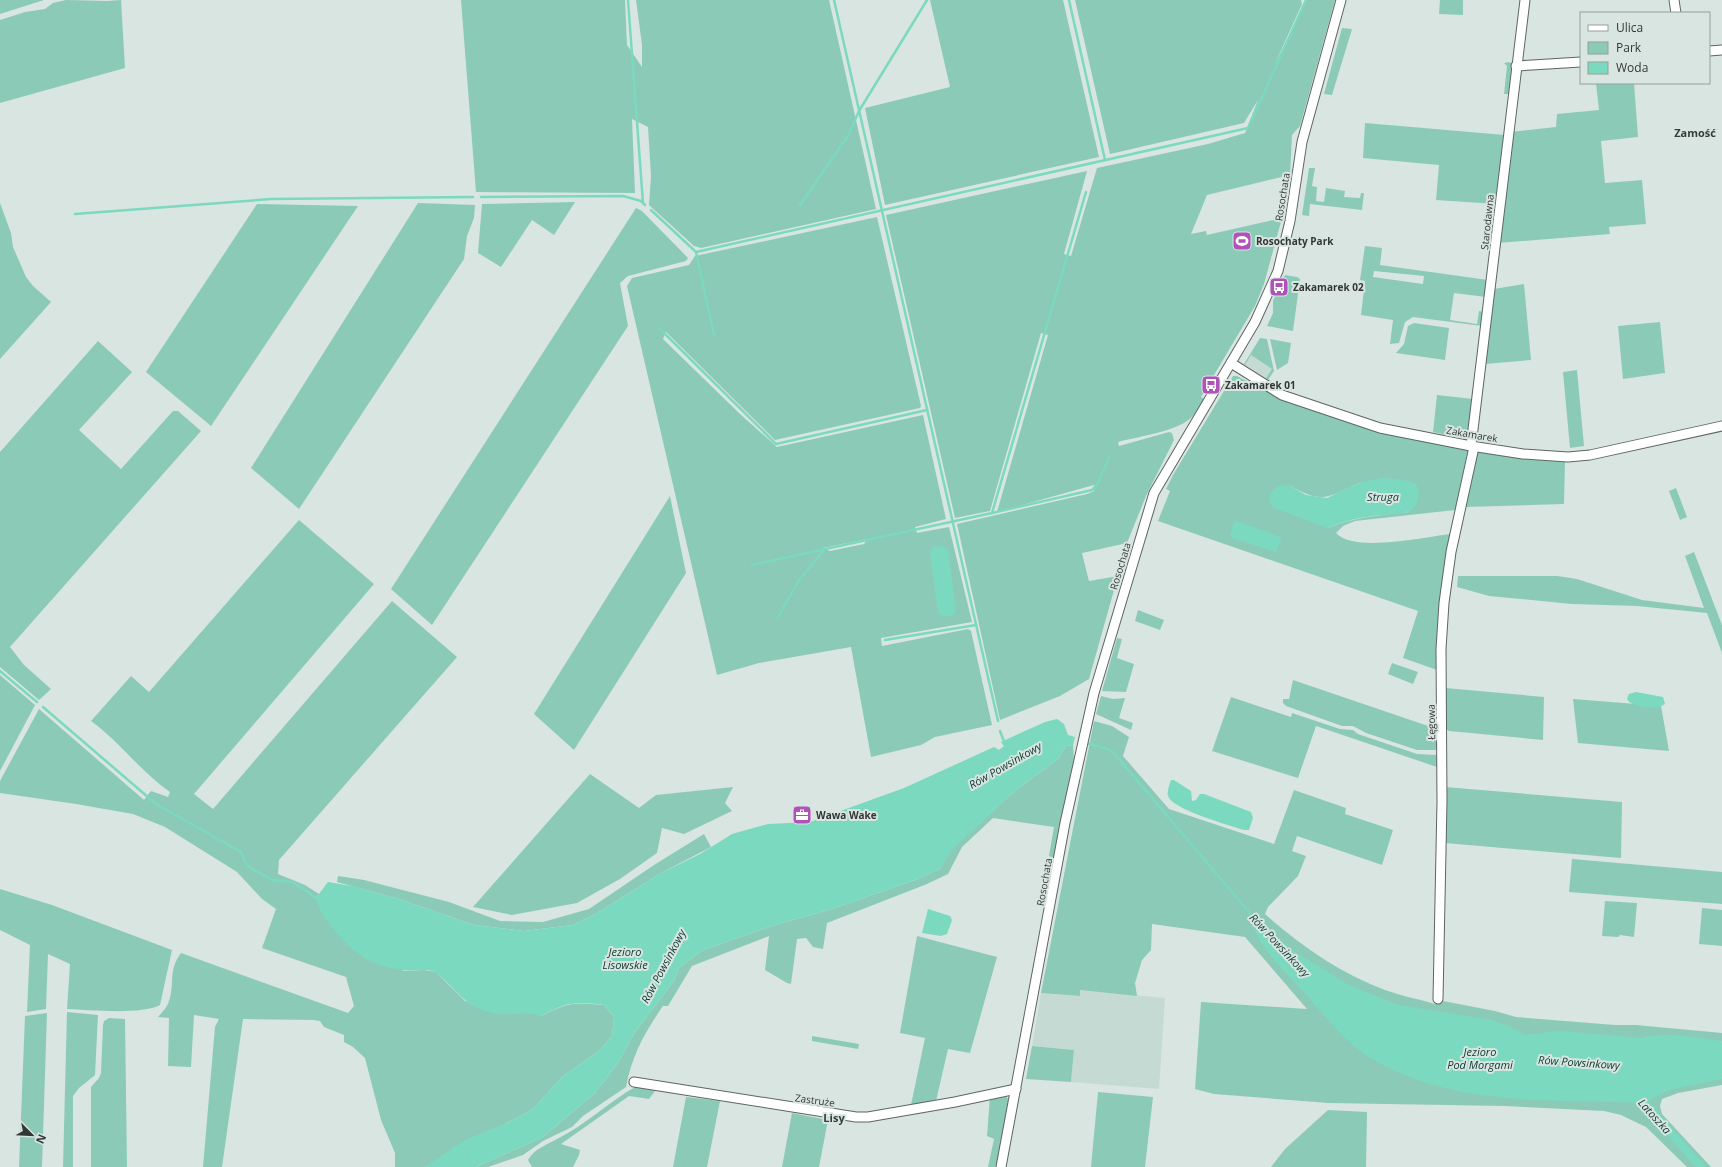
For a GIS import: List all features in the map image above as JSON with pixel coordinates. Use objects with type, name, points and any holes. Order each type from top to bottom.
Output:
[{"type":"street","name":"Rosochata","points":[[1001,1167],[1081,748],[1094,694],[1154,493],[1262,309],[1280,263],[1290,221],[1302,142],[1341,0]]},
{"type":"street","name":"Starodawna","points":[[1472,447],[1525,0]]},
{"type":"street","points":[[1674,0],[1676,12]]},
{"type":"street","points":[[1710,51],[1722,50]]},
{"type":"street","points":[[1516,66],[1580,62]]},
{"type":"street","name":"Zakamarek","points":[[1231,363],[1282,395],[1293,400],[1380,428],[1472,447],[1523,454],[1576,457],[1604,453],[1722,426]]},
{"type":"street","name":"Łęgowa","points":[[1438,999],[1442,801],[1441,678],[1443,611],[1451,552],[1472,447]]},
{"type":"street","name":"Zastruże","points":[[634,1082],[856,1117],[901,1112],[1016,1089]]},
{"type":"shaded area","points":[[1251,355],[1272,369],[1266,378],[1245,365]]},
{"type":"shaded area","points":[[1080,990],[1165,998],[1159,1089],[1071,1082],[1074,1050],[1032,1046],[1041,993],[1080,996]]},
{"type":"green space","points":[[0,0],[44,0],[0,14]]},
{"type":"green space","points":[[66,0],[121,0],[125,68],[0,103],[0,20],[25,12],[45,9],[53,3]]},
{"type":"green space","points":[[461,0],[625,0],[627,45],[642,67],[642,45],[636,0],[829,0],[876,209],[701,248],[694,246],[649,205],[651,176],[648,127],[632,119],[635,193],[476,192]]},
{"type":"green space","points":[[930,0],[1063,0],[1099,157],[885,205],[865,108],[950,87]]},
{"type":"green space","points":[[1075,0],[1301,0],[1302,4],[1275,64],[1307,0],[1335,0],[1300,126],[1292,135],[1290,175],[1207,195],[1191,234],[1206,231],[1207,235],[1282,218],[1264,284],[1255,306],[1201,397],[1204,399],[1195,414],[1187,421],[1172,428],[1154,434],[1118,442],[1119,446],[1169,432],[1172,433],[1174,440],[1146,496],[1127,543],[1082,553],[1089,581],[1118,576],[1089,679],[1060,696],[1000,720],[957,524],[1087,494],[1094,491],[1094,485],[997,512],[1048,335],[1041,333],[990,511],[955,518],[886,215],[1087,171],[1064,254],[1071,256],[1097,168],[1208,144],[1245,133],[1258,100],[1244,123],[1110,154]]},
{"type":"green space","points":[[1440,0],[1463,0],[1463,15],[1439,14]]},
{"type":"green space","points":[[1342,28],[1352,29],[1332,95],[1324,94]]},
{"type":"green space","points":[[1509,62],[1513,64],[1509,94],[1504,94],[1507,66],[1504,63]]},
{"type":"green space","points":[[1596,84],[1634,84],[1638,137],[1601,141],[1605,183],[1642,180],[1646,224],[1609,227],[1610,234],[1498,243],[1511,132],[1556,127],[1557,114],[1599,110]]},
{"type":"green space","points":[[1365,123],[1505,135],[1496,204],[1436,200],[1439,165],[1363,158]]},
{"type":"green space","points":[[1309,168],[1315,168],[1312,186],[1317,187],[1316,201],[1324,202],[1326,188],[1345,191],[1344,197],[1360,198],[1361,193],[1364,193],[1362,210],[1310,204],[1309,216],[1302,215]]},
{"type":"green space","points":[[575,202],[554,235],[532,220],[501,267],[478,253],[482,204]]},
{"type":"green space","points":[[0,203],[11,233],[13,247],[26,277],[33,286],[51,302],[0,359]]},
{"type":"green space","points":[[418,203],[475,205],[474,218],[467,236],[464,259],[299,509],[251,468]]},
{"type":"green space","points":[[257,204],[358,206],[211,426],[146,372]]},
{"type":"green space","points":[[636,208],[642,211],[688,258],[686,261],[628,276],[620,283],[628,326],[432,625],[391,589]]},
{"type":"green space","points":[[877,217],[921,406],[920,408],[775,440],[666,332],[663,339],[740,414],[777,447],[923,415],[946,519],[915,527],[917,533],[949,527],[972,622],[881,638],[882,646],[968,629],[971,631],[992,725],[935,737],[921,745],[871,757],[851,647],[759,663],[717,675],[627,286],[632,278],[689,265],[695,256]],"holes":[[[867,539],[864,544],[830,551],[823,548]]]},
{"type":"green space","points":[[1365,246],[1382,248],[1380,265],[1488,280],[1486,297],[1454,293],[1450,320],[1477,324],[1479,311],[1484,312],[1482,326],[1413,317],[1405,322],[1399,343],[1390,344],[1393,320],[1361,315],[1365,281],[1360,280]],"holes":[[[1374,271],[1424,276],[1423,284],[1373,277]]]},
{"type":"green space","points":[[1285,275],[1300,279],[1293,331],[1267,326],[1273,313],[1273,301],[1277,291],[1279,292],[1282,285],[1280,284]]},
{"type":"green space","points":[[1524,284],[1531,360],[1485,364],[1494,289]]},
{"type":"green space","points":[[1660,322],[1665,373],[1623,379],[1618,326]]},
{"type":"green space","points":[[1414,323],[1449,328],[1445,360],[1396,353],[1404,344],[1408,326]]},
{"type":"green space","points":[[1260,338],[1267,339],[1274,371],[1268,380],[1266,378],[1272,369],[1251,355],[1245,365],[1244,364]]},
{"type":"green space","points":[[1270,339],[1291,343],[1288,363],[1277,370]]},
{"type":"green space","points":[[98,341],[132,372],[79,430],[121,469],[173,411],[178,411],[201,431],[10,647],[24,665],[51,689],[39,700],[0,667],[0,452]]},
{"type":"green space","points":[[1577,370],[1584,446],[1570,448],[1563,372]]},
{"type":"green space","points":[[1233,376],[1237,376],[1289,403],[1387,433],[1468,449],[1455,510],[1355,521],[1343,526],[1336,533],[1345,539],[1373,543],[1450,534],[1441,591],[1437,670],[1403,658],[1418,611],[1158,521],[1170,491],[1166,489]],"holes":[[[1361,482],[1409,512],[1378,515],[1348,521],[1328,528],[1289,485],[1310,495],[1326,497],[1341,492]]]},
{"type":"green space","points":[[1437,395],[1473,399],[1468,439],[1433,432]]},
{"type":"green space","points":[[1476,451],[1526,459],[1565,462],[1564,504],[1465,507]]},
{"type":"green space","points":[[1676,488],[1687,517],[1680,520],[1669,491]]},
{"type":"green space","points":[[670,496],[686,573],[574,750],[534,714]]},
{"type":"green space","points":[[299,520],[374,584],[194,794],[213,809],[392,601],[457,657],[279,860],[278,874],[305,885],[319,894],[316,898],[404,971],[424,970],[436,972],[465,1001],[516,1013],[532,1012],[541,1016],[571,1004],[585,1003],[604,1005],[614,1017],[612,1036],[599,1051],[563,1076],[533,1109],[425,1167],[395,1167],[395,1153],[381,1120],[365,1058],[353,1047],[344,1042],[344,1035],[324,1027],[320,1021],[243,1019],[222,1167],[203,1167],[215,1027],[219,1019],[194,1015],[191,1067],[168,1066],[169,1018],[158,1017],[166,1008],[168,1003],[171,994],[174,965],[181,953],[348,1013],[354,1006],[346,977],[262,948],[276,909],[262,899],[237,872],[165,827],[133,814],[0,793],[0,781],[39,709],[144,800],[151,791],[168,797],[170,792],[159,784],[102,729],[91,721],[131,676],[149,692]]},
{"type":"green space","points":[[1694,552],[1722,625],[1722,653],[1707,613],[1637,606],[1572,604],[1489,596],[1457,587],[1458,576],[1557,576],[1577,579],[1642,600],[1704,608],[1685,556]]},
{"type":"green space","points":[[1138,610],[1164,620],[1160,630],[1135,621]]},
{"type":"green space","points":[[1117,638],[1122,639],[1117,658],[1134,664],[1126,692],[1102,691]]},
{"type":"green space","points":[[1392,663],[1418,672],[1413,684],[1388,674]]},
{"type":"green space","points":[[0,675],[35,705],[0,771]]},
{"type":"green space","points":[[1293,680],[1437,729],[1437,750],[1417,750],[1366,733],[1353,726],[1342,726],[1286,706],[1283,703],[1283,699],[1289,699]]},
{"type":"green space","points":[[1446,688],[1544,697],[1543,740],[1449,731],[1445,728]]},
{"type":"green space","points":[[1101,696],[1113,699],[1125,698],[1119,718],[1133,723],[1131,730],[1096,714]]},
{"type":"green space","points":[[1231,697],[1291,717],[1292,713],[1340,729],[1353,730],[1358,734],[1417,754],[1437,755],[1437,767],[1316,726],[1298,778],[1212,751]]},
{"type":"green space","points":[[1573,699],[1661,706],[1669,751],[1578,743]]},
{"type":"green space","points":[[1094,721],[1112,726],[1129,737],[1123,756],[1169,809],[1274,844],[1294,790],[1346,808],[1345,814],[1393,830],[1382,865],[1297,836],[1292,851],[1306,856],[1298,876],[1268,907],[1265,914],[1307,948],[1337,967],[1368,983],[1391,992],[1435,1004],[1443,1001],[1495,1011],[1516,1017],[1615,1025],[1636,1025],[1722,1033],[1722,1085],[1678,1093],[1662,1099],[1660,1106],[1662,1114],[1711,1167],[1687,1167],[1646,1127],[1621,1115],[1604,1111],[1504,1106],[1328,1103],[1214,1094],[1195,1089],[1201,1002],[1307,1009],[1245,937],[1152,924],[1151,950],[1142,960],[1135,983],[1137,996],[1080,990],[1080,996],[1041,993]]},
{"type":"green space","points":[[1073,745],[1074,761],[1054,858],[1049,856],[1054,827],[993,818],[962,847],[948,874],[927,884],[827,923],[823,949],[813,947],[806,938],[797,939],[791,984],[765,970],[769,936],[692,966],[668,1006],[663,1006],[650,1025],[632,1064],[626,1087],[583,1116],[572,1127],[543,1141],[523,1155],[488,1167],[476,1167],[543,1137],[595,1093],[618,1063],[635,1032],[674,981],[679,968],[703,950],[778,924],[832,909],[918,879],[940,869],[951,850],[1011,794],[1058,759],[1066,746]]},
{"type":"green space","points":[[590,774],[639,808],[656,795],[733,787],[725,803],[732,811],[684,834],[662,828],[657,853],[620,879],[577,903],[512,915],[473,907]]},
{"type":"green space","points":[[1445,787],[1622,802],[1621,858],[1445,843]]},
{"type":"green space","points":[[704,834],[711,847],[661,873],[594,915],[573,925],[524,931],[474,925],[399,899],[337,882],[338,876],[364,880],[449,902],[500,921],[543,922],[589,909],[654,865]]},
{"type":"green space","points":[[1572,859],[1722,872],[1722,904],[1569,892]]},
{"type":"green space","points":[[0,889],[52,905],[172,950],[160,1005],[152,1008],[128,1011],[67,1009],[70,964],[48,954],[46,1009],[27,1012],[30,945],[0,930]]},
{"type":"green space","points":[[1605,901],[1637,903],[1634,937],[1620,935],[1618,937],[1602,936]]},
{"type":"green space","points":[[1702,908],[1722,910],[1722,946],[1699,944]]},
{"type":"green space","points":[[917,936],[997,957],[970,1053],[948,1049],[936,1101],[911,1105],[925,1038],[900,1033]]},
{"type":"green space","points":[[67,1012],[98,1015],[95,1075],[79,1088],[73,1096],[73,1167],[63,1167]]},
{"type":"green space","points":[[47,1013],[42,1167],[19,1167],[25,1016]]},
{"type":"green space","points":[[109,1018],[125,1019],[127,1167],[91,1167],[91,1087],[99,1078],[101,1073],[103,1025],[104,1021]]},
{"type":"green space","points":[[812,1036],[859,1044],[858,1049],[812,1041]]},
{"type":"green space","points":[[1032,1046],[1074,1050],[1071,1082],[1026,1079]]},
{"type":"green space","points":[[637,1086],[655,1091],[649,1099],[629,1096],[561,1144],[580,1150],[573,1167],[532,1167],[528,1160],[537,1150],[578,1127]]},
{"type":"green space","points":[[1098,1092],[1153,1097],[1145,1167],[1091,1167]]},
{"type":"green space","points":[[1004,1093],[1010,1102],[1000,1155],[995,1167],[988,1167],[994,1139],[987,1136],[990,1096]]},
{"type":"green space","points":[[686,1097],[720,1101],[707,1167],[673,1167]]},
{"type":"green space","points":[[1328,1110],[1367,1112],[1366,1167],[1271,1167],[1285,1149]]},
{"type":"green space","points":[[792,1113],[828,1120],[819,1167],[782,1167]]},
{"type":"water","name":"Struga","points":[[1384,478],[1409,481],[1416,484],[1418,499],[1413,509],[1403,513],[1354,519],[1328,528],[1274,508],[1269,502],[1270,494],[1278,486],[1289,485],[1306,495],[1327,498],[1361,482]]},
{"type":"water","points":[[1235,520],[1280,537],[1281,540],[1276,552],[1232,538],[1230,535]]},
{"type":"water","points":[[942,546],[948,549],[956,611],[952,615],[947,616],[943,616],[938,613],[930,553],[933,547]]},
{"type":"water","points":[[1636,692],[1663,697],[1665,704],[1656,707],[1645,707],[1634,704],[1627,699],[1629,694]]},
{"type":"water","name":"Jezioro Lisowskie","points":[[1057,719],[1064,724],[1068,735],[1075,737],[1073,745],[1066,746],[1058,759],[1011,794],[952,850],[940,869],[918,879],[832,909],[778,924],[703,950],[679,968],[674,981],[635,1032],[618,1063],[595,1093],[543,1137],[476,1167],[425,1167],[467,1139],[507,1123],[533,1109],[563,1076],[599,1051],[612,1036],[614,1017],[604,1005],[585,1003],[565,1005],[541,1016],[535,1014],[493,1013],[467,1002],[443,979],[432,971],[399,969],[372,962],[345,942],[323,915],[316,898],[328,882],[352,886],[399,899],[474,925],[524,931],[573,925],[594,915],[661,873],[700,854],[732,834],[768,824],[810,822],[904,788],[994,747],[999,750],[1004,746],[1001,742],[1045,722]]},
{"type":"water","points":[[1171,780],[1174,780],[1191,791],[1192,801],[1196,800],[1200,794],[1204,794],[1251,812],[1253,818],[1249,830],[1244,830],[1192,813],[1174,803],[1169,798],[1168,794]]},
{"type":"water","points":[[928,909],[950,916],[952,920],[947,934],[941,936],[922,933]]},
{"type":"water","name":"Jezioro Pod Morgami","points":[[1253,914],[1272,935],[1295,952],[1347,984],[1398,1005],[1492,1020],[1511,1027],[1524,1035],[1559,1031],[1641,1038],[1671,1035],[1722,1041],[1722,1079],[1669,1090],[1644,1103],[1535,1100],[1499,1097],[1463,1092],[1429,1083],[1395,1071],[1363,1053],[1348,1041],[1266,949],[1258,936],[1250,917]]},
{"type":"waterway","points":[[628,0],[643,203]]},
{"type":"waterway","points":[[834,0],[998,721]]},
{"type":"waterway","points":[[800,205],[848,136],[859,111],[927,0]]},
{"type":"waterway","points":[[1069,0],[1105,160]]},
{"type":"waterway","points":[[696,252],[1248,128],[1306,0]]},
{"type":"waterway","points":[[752,565],[992,513],[1086,192]]},
{"type":"waterway","points":[[481,197],[623,196],[641,201],[645,205]]},
{"type":"waterway","points":[[75,214],[271,199],[473,197]]},
{"type":"waterway","points":[[651,210],[696,252],[714,335]]},
{"type":"waterway","points":[[660,329],[776,444],[927,410]]},
{"type":"waterway","points":[[992,513],[1092,490],[1097,485],[1109,457]]},
{"type":"waterway","points":[[777,619],[798,582],[823,551]]},
{"type":"waterway","points":[[885,640],[976,625]]},
{"type":"waterway","points":[[0,671],[37,702]]},
{"type":"waterway","points":[[43,707],[156,804],[241,852],[247,866],[272,880],[292,882],[318,899]]},
{"type":"waterway","points":[[1000,731],[1005,744]]},
{"type":"waterway","name":"Rów Powsinkowy","points":[[1085,743],[1108,749],[1113,752],[1254,918]]},
{"type":"waterway","name":"Latoszka","points":[[1638,1096],[1701,1167]]},
{"type":"place","name":"Rosochaty Park","points":[[1242,241]]},
{"type":"place","name":"Zakamarek 02","points":[[1279,287]]},
{"type":"place","name":"Zakamarek 01","points":[[1211,385]]},
{"type":"place","name":"Wawa Wake","points":[[802,815]]},
{"type":"district","name":"Zamość","points":[[1695,132]]},
{"type":"district","name":"Lisy","points":[[834,1117]]}]
